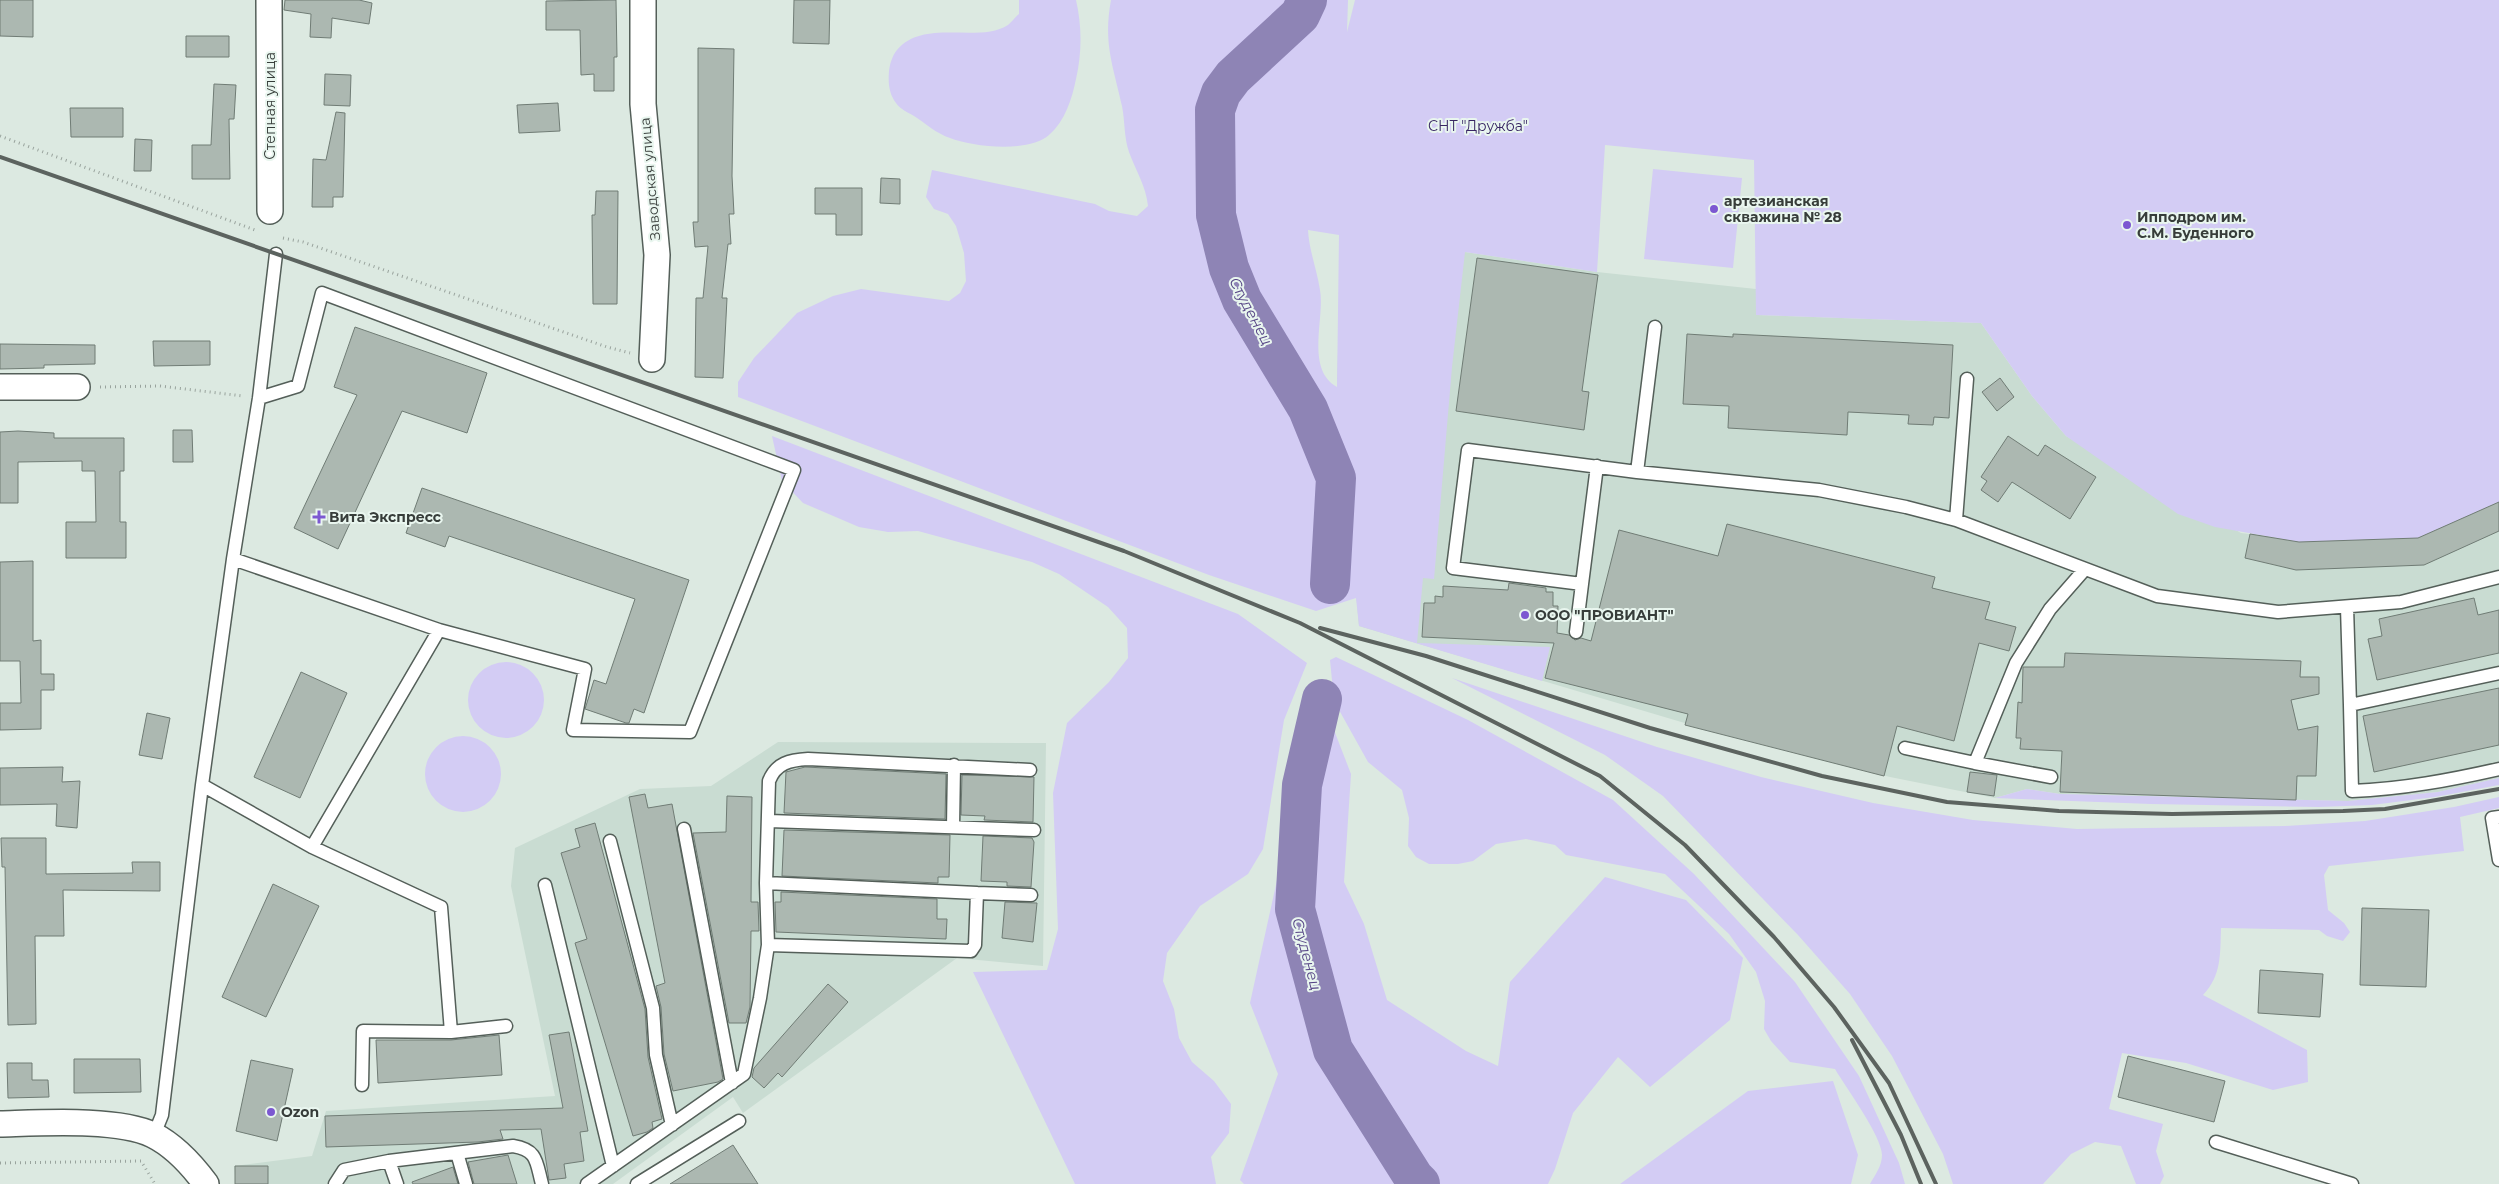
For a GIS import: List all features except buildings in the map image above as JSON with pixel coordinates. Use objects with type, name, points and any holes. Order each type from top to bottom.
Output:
[{"type":"street","name":"Степная улица","points":[[265,221],[269,0]]},
{"type":"street","name":"Заводская улица","points":[[643,0],[642,104],[657,255],[652,359]]},
{"type":"street","points":[[0,387],[77,387]]},
{"type":"street","points":[[0,1124],[128,1127],[154,1135],[187,1160],[206,1184]]},
{"type":"lane","points":[[154,1135],[162,1115],[202,784],[233,559],[259,398],[276,254]]},
{"type":"lane","points":[[233,559],[439,630],[585,669],[573,730],[690,732],[794,470],[322,292],[298,386],[259,398]]},
{"type":"lane","points":[[1637,472],[1655,328]]},
{"type":"lane","points":[[1956,520],[1967,379]]},
{"type":"lane","points":[[1582,584],[1453,568],[1468,450],[1637,472],[1819,490],[1906,507],[1956,520],[2157,596],[2278,612],[2401,602],[2499,577]]},
{"type":"lane","points":[[1576,632],[1596,466]]},
{"type":"lane","points":[[1975,763],[2016,664],[2050,609],[2085,569]]},
{"type":"lane","points":[[2347,607],[2352,791],[2423,786],[2499,769]]},
{"type":"lane","points":[[312,847],[439,630]]},
{"type":"lane","points":[[2350,705],[2499,673]]},
{"type":"lane","points":[[1905,748],[2051,777]]},
{"type":"lane","points":[[587,1184],[744,1074],[760,998],[768,945],[766,883],[769,780],[780,765],[795,759],[1030,770]]},
{"type":"lane","points":[[953,827],[954,765]]},
{"type":"lane","points":[[202,784],[312,847],[441,906],[451,1032]]},
{"type":"lane","points":[[2499,817],[2492,818],[2499,860]]},
{"type":"lane","points":[[769,821],[1034,830]]},
{"type":"lane","points":[[684,829],[732,1083]]},
{"type":"lane","points":[[610,841],[653,1008],[656,1055],[672,1125]]},
{"type":"lane","points":[[766,883],[1031,895]]},
{"type":"lane","points":[[544,885],[613,1166]]},
{"type":"lane","points":[[768,945],[971,951],[975,945],[977,893]]},
{"type":"lane","points":[[362,1085],[363,1031],[451,1032],[506,1026]]},
{"type":"lane","points":[[637,1184],[739,1121]]},
{"type":"lane","points":[[2216,1142],[2352,1184]]},
{"type":"lane","points":[[335,1184],[344,1170],[389,1161],[513,1146],[526,1148],[535,1156],[542,1184]]},
{"type":"lane","points":[[457,1153],[466,1184]]},
{"type":"lane","points":[[389,1161],[397,1184]]},
{"type":"path","points":[[0,136],[265,221]]},
{"type":"path","points":[[278,237],[303,242],[607,348],[652,359]]},
{"type":"path","points":[[77,387],[160,386],[259,398]]},
{"type":"path","points":[[0,1163],[141,1161],[155,1184]]},
{"type":"shaded area","points":[[1465,252],[1597,272],[1756,289],[1757,315],[1981,323],[2032,396],[2066,436],[2241,533],[2265,536],[2499,502],[2499,778],[2438,792],[2348,801],[2060,794],[2027,789],[1995,798],[1890,777],[1688,724],[1359,626],[1337,380],[1338,353]]},
{"type":"shaded area","points":[[778,742],[1046,743],[1043,966],[957,958],[743,1113],[733,1097],[613,1184],[236,1184],[234,1166],[312,1156],[326,1111],[555,1096],[511,886],[515,848],[640,789],[711,786]]},
{"type":"green space","points":[[1019,0],[1076,0],[1080,30],[1078,69],[1067,109],[1055,129],[1049,135],[1040,141],[1015,146],[1001,147],[972,144],[940,134],[898,105],[890,92],[889,80],[891,63],[897,50],[908,41],[922,35],[996,30],[1008,25],[1019,14]]},
{"type":"green space","name":"СНТ \"Дружба\"","points":[[1111,0],[1348,0],[1347,32],[1355,0],[2499,0],[2499,502],[2418,538],[2299,542],[2215,527],[2178,514],[2066,436],[2032,396],[1981,323],[1756,315],[1754,160],[1605,145],[1597,272],[1465,252],[1452,367],[1434,579],[1423,578],[1417,643],[1550,647],[1542,681],[1359,626],[1356,598],[1316,611],[1209,575],[738,397],[738,382],[754,358],[797,313],[833,296],[861,289],[949,301],[960,293],[966,281],[964,253],[956,226],[948,214],[934,209],[926,197],[932,170],[1095,204],[1109,211],[1137,216],[1148,206],[1143,185],[1126,141],[1122,106],[1110,54],[1109,15]],"holes":[[[1308,230],[1339,235],[1337,387],[1327,379],[1319,356],[1320,290]]]},
{"type":"green space","points":[[1653,169],[1742,178],[1733,268],[1644,259]]},
{"type":"green space","points":[[772,436],[1238,614],[1307,663],[1284,720],[1263,849],[1248,874],[1200,906],[1167,953],[1163,981],[1174,1009],[1179,1038],[1192,1062],[1214,1081],[1231,1104],[1229,1133],[1211,1157],[1216,1184],[1075,1184],[973,972],[1047,970],[1058,929],[1053,793],[1067,723],[1109,682],[1128,658],[1127,628],[1108,607],[1059,574],[1032,562],[918,531],[888,532],[859,527],[803,503],[782,481]]},
{"type":"green space","points":[[1336,657],[1468,720],[1613,800],[1694,874],[1795,982],[1859,1076],[1899,1163],[1905,1184],[1870,1184],[1881,1163],[1880,1147],[1870,1124],[1835,1069],[1790,1062],[1771,1041],[1764,1029],[1765,1001],[1756,972],[1729,934],[1665,874],[1566,855],[1555,845],[1526,839],[1496,844],[1473,861],[1458,864],[1429,864],[1416,857],[1408,846],[1409,818],[1402,790],[1368,762],[1334,701],[1330,660]]},
{"type":"green space","points":[[506,662],[521,665],[533,673],[541,685],[544,700],[541,715],[533,727],[521,735],[506,738],[491,735],[479,727],[471,715],[468,700],[471,685],[479,673],[491,665]]},
{"type":"green space","points":[[1452,678],[1657,747],[1761,777],[1873,803],[1973,820],[2077,829],[2285,826],[2365,821],[2454,807],[2499,797],[2499,808],[2460,817],[2464,851],[2329,866],[2324,875],[2328,910],[2344,923],[2350,932],[2343,941],[2327,936],[2319,930],[2221,928],[2217,972],[2214,980],[2203,995],[2307,1050],[2308,1082],[2273,1090],[2186,1063],[2122,1053],[2109,1109],[2163,1124],[2156,1151],[2164,1176],[2160,1184],[2136,1184],[2121,1146],[2095,1142],[2071,1154],[2043,1184],[1953,1184],[1943,1154],[1892,1056],[1850,994],[1798,935],[1663,796],[1605,755]]},
{"type":"green space","points":[[1322,699],[1351,774],[1344,882],[1364,924],[1387,1000],[1466,1051],[1498,1066],[1510,982],[1605,877],[1686,900],[1743,958],[1730,1020],[1650,1087],[1618,1057],[1573,1113],[1555,1169],[1548,1184],[1244,1184],[1240,1180],[1278,1074],[1250,1003],[1279,871],[1288,762]]},
{"type":"green space","points":[[463,736],[477,739],[490,747],[498,760],[501,774],[498,788],[490,801],[477,809],[463,812],[449,809],[436,801],[428,788],[425,774],[428,760],[436,747],[449,739]]},
{"type":"green space","points":[[2499,778],[2499,785],[2435,797],[2372,805],[2319,807],[2151,804],[1995,798],[2027,789],[2060,794],[2348,801],[2438,792]]},
{"type":"green space","points":[[1833,1081],[1858,1155],[1851,1184],[1620,1184],[1748,1091]]},
{"type":"waterway","name":"Студенец","points":[[1307,0],[1300,15],[1233,77],[1221,93],[1215,110],[1216,215],[1229,268],[1242,300],[1308,409],[1336,478],[1330,584]]},
{"type":"waterway","name":"Студенец","points":[[1322,699],[1302,785],[1295,909],[1333,1050],[1414,1178],[1420,1184]]},
{"type":"railway","points":[[0,157],[1124,551],[1300,623],[1600,776],[1685,845],[1774,937],[1834,1007],[1889,1083],[1936,1184]]},
{"type":"railway","points":[[1320,628],[1426,656],[1650,728],[1822,776],[1947,802],[2059,811],[2172,814],[2343,811],[2385,809],[2499,789]]},
{"type":"railway","points":[[1852,1040],[1901,1135],[1921,1184]]},
{"type":"place","name":"артезианская скважина № 28","points":[[1714,209]]},
{"type":"place","name":"Ипподром им. С.М. Буденного","points":[[2127,225]]},
{"type":"place","name":"Вита Экспресс","points":[[319,517]]},
{"type":"place","name":"ООО \"ПРОВИАНТ\"","points":[[1525,615]]},
{"type":"place","name":"Ozon","points":[[271,1112]]}]
